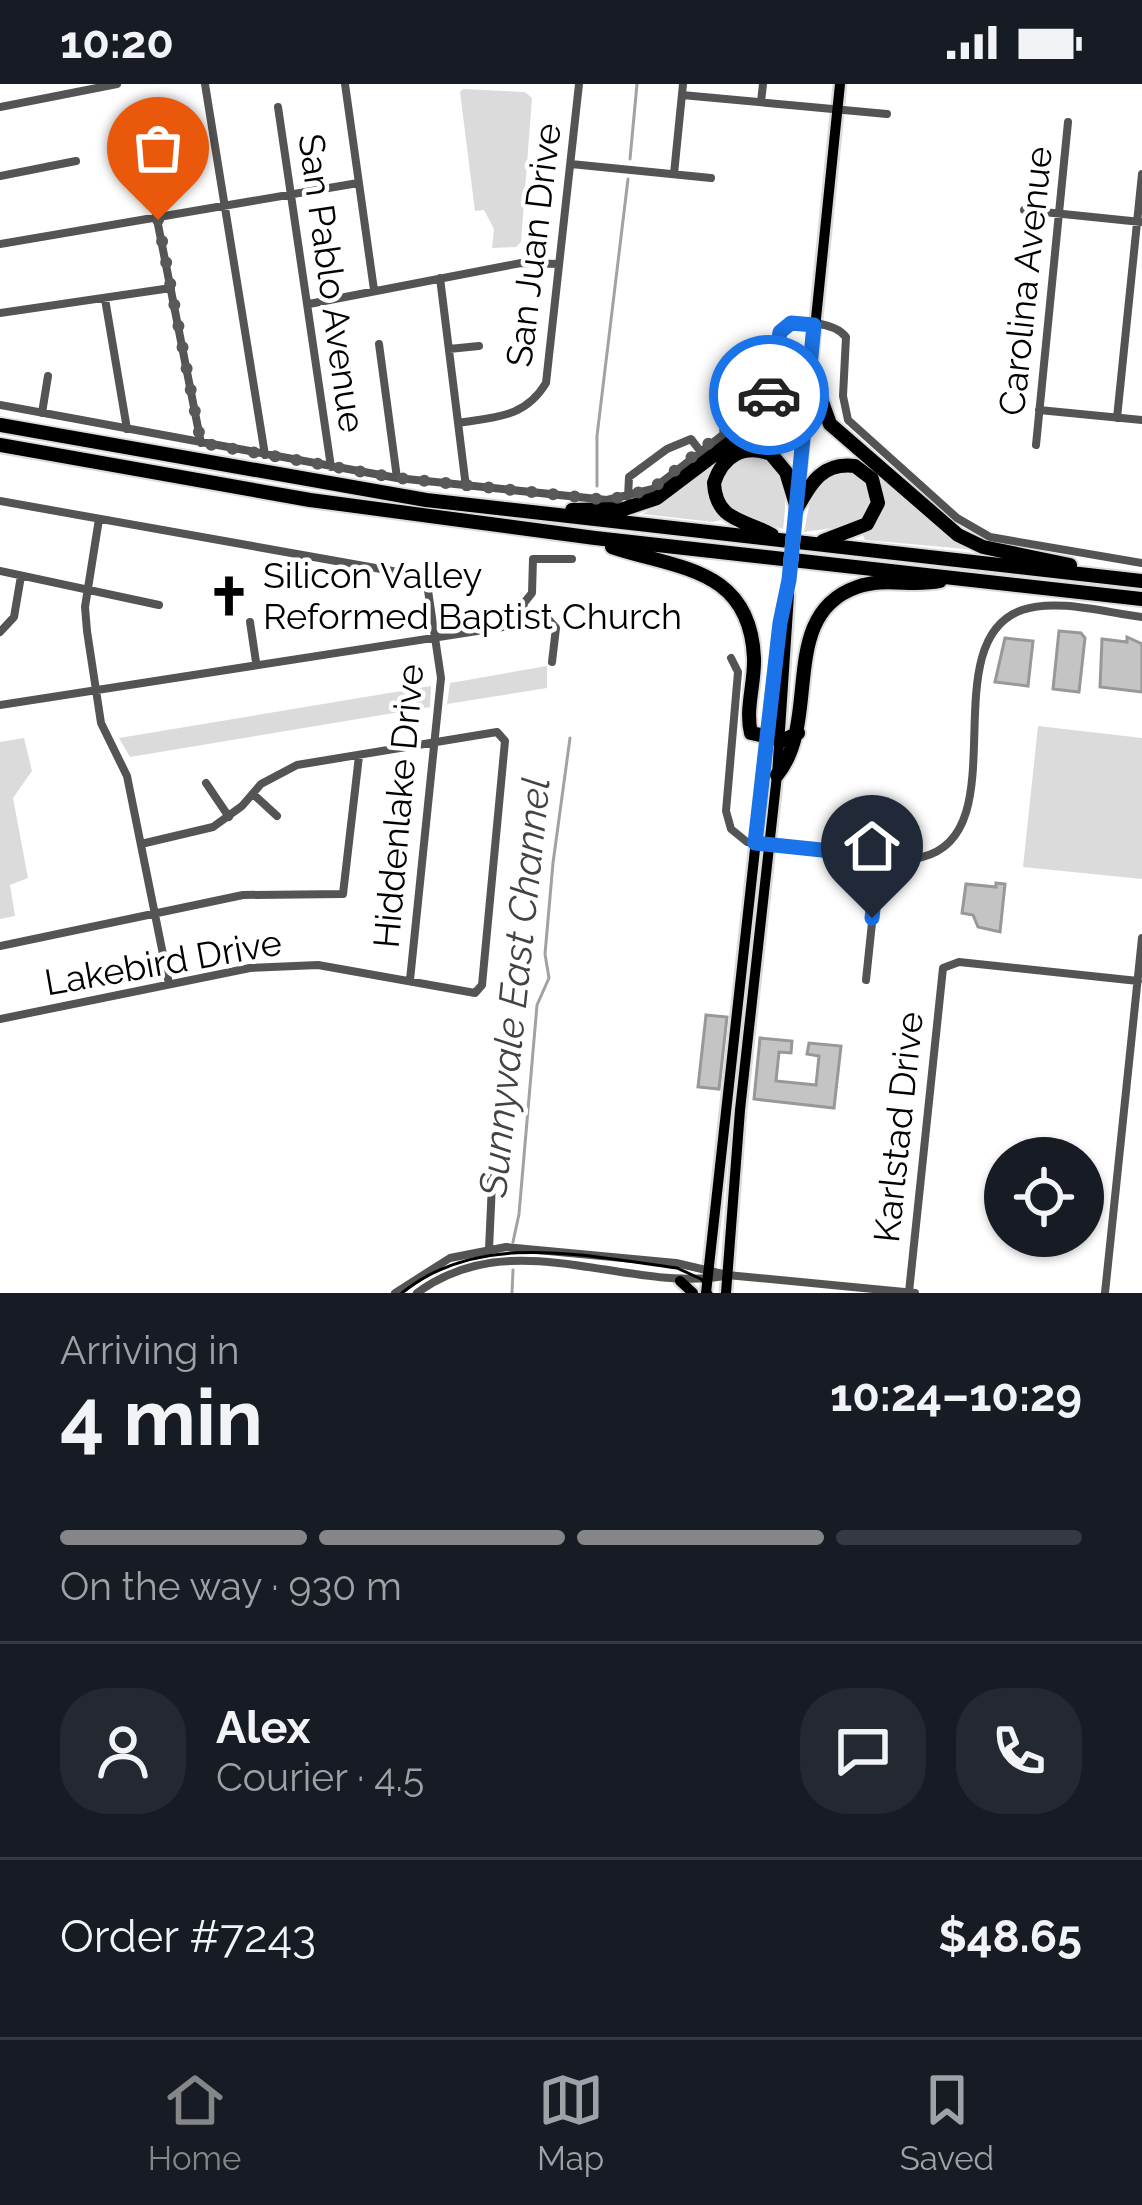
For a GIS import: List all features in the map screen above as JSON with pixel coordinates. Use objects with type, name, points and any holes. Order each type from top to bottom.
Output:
[{"type":"highway","points":[[536,513],[624,509],[648,503],[781,405],[810,366]]},
{"type":"highway","points":[[810,366],[830,424],[958,535],[983,548],[1064,563],[1097,576]]},
{"type":"highway","points":[[0,425],[358,489],[1142,581]]},
{"type":"highway","points":[[0,445],[310,500],[595,538],[1142,599]]},
{"type":"highway","points":[[780,540],[722,511],[714,488],[719,470],[730,456],[743,450],[766,452],[784,467],[796,514]]},
{"type":"highway","points":[[796,514],[816,477],[834,466],[859,468],[876,485],[878,503],[867,524],[813,544]]},
{"type":"highway","points":[[595,538],[616,549],[695,568],[734,599],[748,625],[754,654],[751,733],[773,739],[798,733]]},
{"type":"highway","points":[[777,775],[798,733],[807,645],[824,608],[861,585],[890,581],[924,585],[953,578]]},
{"type":"main road","points":[[708,1281],[773,739],[780,623],[789,580],[840,84]]},
{"type":"main road","points":[[726,1293],[761,844],[777,775],[773,739]]},
{"type":"main road","points":[[680,1281],[693,1293]]},
{"type":"street","points":[[0,106],[117,84]]},
{"type":"street","points":[[205,84],[266,455]]},
{"type":"street","points":[[345,84],[374,291]]},
{"type":"street","name":"San Juan Drive","points":[[458,423],[513,414],[537,399],[550,363],[579,84]]},
{"type":"street","points":[[674,174],[683,84]]},
{"type":"street","points":[[761,102],[763,84]]},
{"type":"street","points":[[682,95],[887,114]]},
{"type":"street","name":"San Pablo Avenue","points":[[278,107],[331,467]]},
{"type":"street","name":"Carolina Avenue","points":[[1036,445],[1068,122]]},
{"type":"street","points":[[140,133],[201,443]]},
{"type":"street","points":[[0,176],[76,161]]},
{"type":"street","points":[[571,164],[711,178]]},
{"type":"street","points":[[1117,418],[1142,174]]},
{"type":"street","points":[[0,244],[358,183]]},
{"type":"street","points":[[1024,210],[1140,221]]},
{"type":"street","points":[[309,304],[521,263],[559,264]]},
{"type":"street","points":[[440,278],[466,488]]},
{"type":"street","points":[[0,313],[171,288]]},
{"type":"street","points":[[105,299],[127,430]]},
{"type":"street","points":[[0,405],[397,478],[608,500],[652,489],[767,398],[783,328],[795,323],[839,328],[846,338],[843,404],[854,429],[969,527],[1006,541],[1142,563]]},
{"type":"street","points":[[379,344],[397,478]]},
{"type":"street","points":[[449,349],[479,346]]},
{"type":"street","points":[[42,413],[48,376]]},
{"type":"street","points":[[1040,410],[1142,420]]},
{"type":"street","points":[[628,497],[629,477],[667,449],[692,439],[701,452]]},
{"type":"street","points":[[0,501],[99,519],[85,607],[101,723],[127,776],[170,984]]},
{"type":"street","name":"Hiddenlake Drive","points":[[99,519],[426,578],[441,678],[410,980]]},
{"type":"street","points":[[523,622],[524,603],[532,593],[533,559],[572,559]]},
{"type":"street","points":[[0,571],[159,605]]},
{"type":"street","points":[[0,632],[14,616],[21,576]]},
{"type":"street","points":[[731,658],[738,672],[726,811],[736,836],[761,844],[914,859],[947,845],[962,826],[983,653],[1003,621],[1041,606],[1142,617]]},
{"type":"street","points":[[250,622],[256,662]]},
{"type":"street","points":[[0,705],[480,628],[498,630],[523,622],[555,622],[552,662]]},
{"type":"street","name":"Lakebird Drive","points":[[0,1019],[287,965],[342,968],[477,992],[482,985],[505,741],[497,732],[432,743]]},
{"type":"street","points":[[141,844],[213,826],[285,770],[432,743]]},
{"type":"street","points":[[0,946],[243,895],[343,894],[359,756]]},
{"type":"street","points":[[206,783],[230,817]]},
{"type":"street","points":[[253,794],[277,816]]},
{"type":"street","points":[[866,980],[879,856]]},
{"type":"street","points":[[1105,1293],[1142,938]]},
{"type":"street","name":"Karlstad Drive","points":[[912,1293],[943,968],[959,962],[1138,981]]},
{"type":"street","points":[[488,1173],[492,1184],[489,1249]]},
{"type":"street","points":[[395,1293],[449,1258],[489,1249],[526,1248],[708,1281]]},
{"type":"street","points":[[417,1293],[448,1273],[487,1263],[680,1281],[727,1275],[912,1293]]},
{"type":"shaded area","points":[[463,89],[525,92],[532,98],[521,242],[516,247],[492,248],[494,229],[484,210],[475,211]]},
{"type":"shaded area","points":[[761,456],[776,470],[784,488],[783,529],[744,519],[721,499],[720,480],[734,459]]},
{"type":"shaded area","points":[[718,457],[725,519],[713,522],[642,514],[666,501]]},
{"type":"shaded area","points":[[840,467],[869,480],[874,509],[861,524],[804,532],[813,485]]},
{"type":"shaded area","points":[[883,473],[977,550],[865,540],[863,535],[883,509],[879,477]]},
{"type":"shaded area","points":[[547,666],[547,688],[447,704],[450,683]]},
{"type":"shaded area","points":[[431,686],[430,707],[130,757],[119,738]]},
{"type":"shaded area","points":[[1038,726],[1142,738],[1142,879],[1023,867]]},
{"type":"shaded area","points":[[24,738],[32,771],[13,798],[28,878],[10,885],[15,916],[0,919],[0,742]]},
{"type":"building","points":[[1059,631],[1081,633],[1085,638],[1079,692],[1053,689]]},
{"type":"building","points":[[1127,637],[1142,644],[1142,692],[1100,687],[1102,639],[1127,642]]},
{"type":"building","points":[[1005,638],[1033,641],[1028,686],[995,682]]},
{"type":"building","points":[[996,883],[1005,884],[1000,932],[978,927],[973,915],[962,913],[966,884],[996,887]]},
{"type":"building","points":[[706,1015],[727,1017],[719,1089],[698,1087]]},
{"type":"building","points":[[760,1038],[792,1041],[791,1053],[779,1052],[776,1081],[816,1085],[819,1056],[807,1054],[809,1043],[841,1046],[834,1108],[754,1099]]},
{"type":"waterway","name":"Sunnyvale East Channel","points":[[630,159],[637,84]]},
{"type":"waterway","name":"Sunnyvale East Channel","points":[[597,486],[597,436],[628,179]]},
{"type":"waterway","name":"Sunnyvale East Channel","points":[[513,1242],[537,1005],[549,978],[545,954],[570,738]]},
{"type":"waterway","name":"Sunnyvale East Channel","points":[[512,1293],[513,1270]]},
{"type":"tram line","points":[[402,1293],[432,1273],[465,1261],[534,1252],[677,1268],[701,1279],[711,1293]]},
{"type":"way so far","points":[[158,220],[201,443],[397,478],[608,500],[652,489],[769,395]]},
{"type":"place","name":"Silicon Valley Reformed Baptist Church","points":[[229,596]]},
{"type":"route","points":[[769,395],[780,332],[791,323],[814,325],[789,580],[755,843],[879,856],[872,918]]}]
